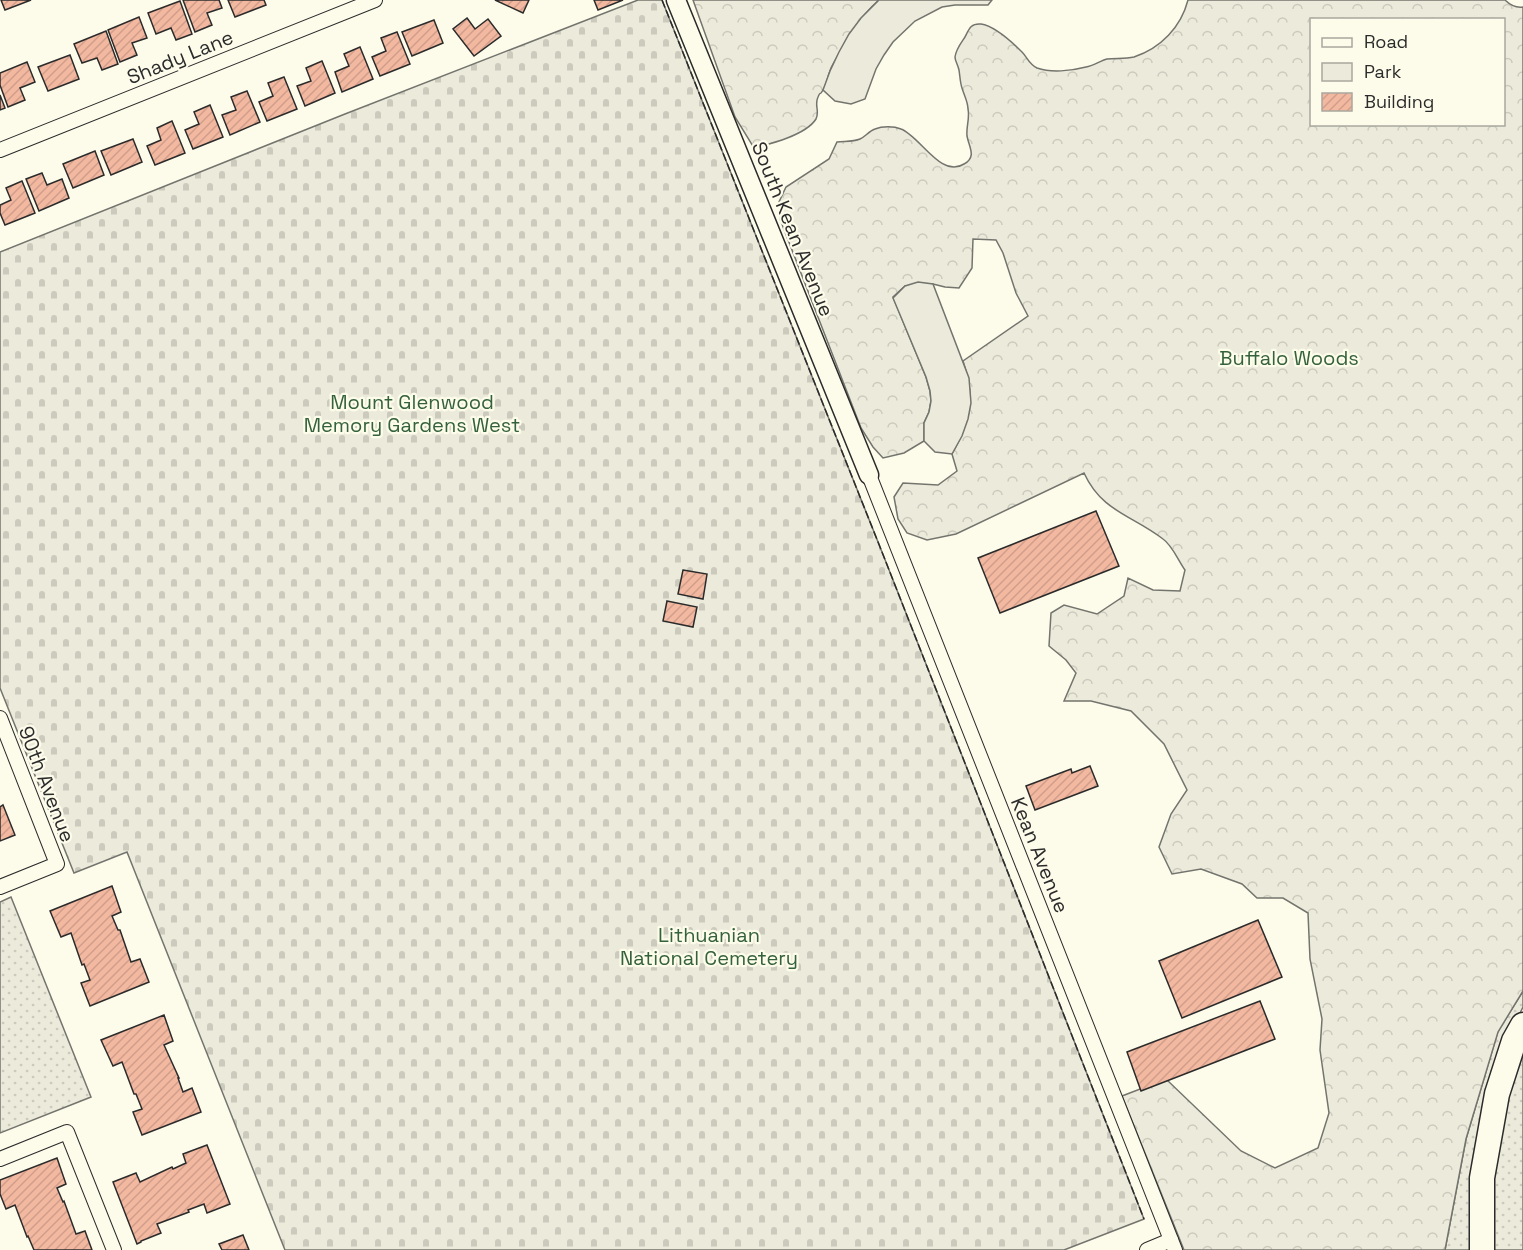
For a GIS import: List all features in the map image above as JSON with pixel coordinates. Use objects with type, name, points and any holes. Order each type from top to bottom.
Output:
[{"type":"highway","points":[[1482,1250],[1482,1178],[1497,1094],[1514,1041],[1523,1025]]},
{"type":"street","name":"Shady Lane","points":[[0,150],[375,0]]},
{"type":"street","name":"South Kean Avenue","points":[[676,0],[869,475]]},
{"type":"street","name":"Kean Avenue","points":[[869,475],[1173,1245]]},
{"type":"street","name":"90th Avenue","points":[[0,718],[57,864],[0,887]]},
{"type":"street","points":[[0,1159],[67,1132],[114,1250]]},
{"type":"street","points":[[1147,1250],[1173,1245]]},
{"type":"green space","points":[[638,0],[662,0],[1144,1219],[1064,1250],[285,1250],[127,852],[74,873],[0,688],[0,252]]},
{"type":"green space","points":[[693,0],[879,0],[858,23],[831,68],[817,100],[816,119],[811,125],[796,134],[754,148],[735,117]]},
{"type":"green space","name":"Buffalo Woods","points":[[1188,0],[1505,0],[1513,6],[1523,7],[1523,991],[1498,1032],[1466,1139],[1445,1250],[1184,1250],[1122,1096],[1166,1079],[1241,1151],[1275,1168],[1318,1148],[1329,1113],[1320,1050],[1322,1019],[1310,959],[1308,913],[1283,898],[1257,898],[1242,884],[1201,869],[1172,874],[1159,847],[1171,814],[1187,790],[1164,744],[1131,711],[1091,701],[1064,701],[1076,673],[1066,660],[1049,646],[1051,613],[1064,605],[1097,614],[1124,596],[1128,578],[1153,590],[1180,591],[1185,570],[1166,542],[1109,505],[1091,486],[1084,473],[956,534],[927,540],[907,533],[898,519],[894,497],[903,483],[938,485],[957,471],[952,454],[964,430],[970,398],[963,361],[1028,316],[1016,293],[1003,253],[996,240],[973,239],[972,268],[959,288],[933,284],[905,286],[893,297],[926,377],[931,401],[924,423],[924,441],[904,453],[883,458],[861,428],[780,219],[779,202],[786,187],[829,159],[837,142],[857,140],[878,128],[901,129],[947,166],[955,167],[968,161],[971,155],[967,136],[968,106],[955,57],[956,51],[973,26],[986,25],[997,31],[1037,68],[1061,71],[1074,70],[1107,59],[1131,58],[1144,53],[1161,42],[1175,28]]},
{"type":"green space","points":[[11,897],[91,1097],[0,1133],[0,902]]},
{"type":"green space","points":[[1523,991],[1523,1007],[1506,1041],[1475,1250],[1445,1250],[1466,1139],[1498,1031]]},
{"type":"green space","points":[[1523,1043],[1523,1250],[1488,1250],[1491,1160]]},
{"type":"shaded area","points":[[879,0],[992,0],[988,5],[942,7],[915,21],[893,42],[884,55],[865,99],[851,104],[835,101],[823,90],[830,71],[849,34]]},
{"type":"shaded area","points":[[918,282],[933,284],[969,378],[971,403],[968,419],[952,454],[935,452],[924,441],[924,423],[931,401],[930,391],[893,298],[905,286]]},
{"type":"building","points":[[1,0],[31,0],[5,10]]},
{"type":"building","points":[[183,0],[219,0],[222,8],[207,13],[212,25],[195,32]]},
{"type":"building","points":[[228,0],[264,0],[266,5],[235,17]]},
{"type":"building","points":[[495,0],[529,0],[523,13]]},
{"type":"building","points":[[594,0],[623,0],[598,10]]},
{"type":"building","points":[[180,1],[192,34],[176,40],[171,28],[156,34],[148,13]]},
{"type":"building","points":[[139,17],[147,38],[132,43],[137,55],[120,62],[108,30]]},
{"type":"building","points":[[467,18],[475,29],[488,19],[501,36],[474,56],[453,29]]},
{"type":"building","points":[[434,20],[443,43],[412,56],[402,32]]},
{"type":"building","points":[[106,31],[118,64],[102,70],[97,58],[82,63],[74,44]]},
{"type":"building","points":[[397,32],[410,64],[380,76],[372,57],[386,51],[381,38]]},
{"type":"building","points":[[360,47],[373,79],[342,92],[335,72],[349,66],[344,54]]},
{"type":"building","points":[[70,55],[79,79],[48,91],[38,67]]},
{"type":"building","points":[[322,61],[335,93],[305,106],[297,86],[311,81],[306,68]]},
{"type":"building","points":[[27,62],[35,82],[20,88],[25,100],[8,107],[0,85],[0,73]]},
{"type":"building","points":[[284,77],[297,109],[267,121],[259,102],[273,96],[268,83]]},
{"type":"building","points":[[247,91],[260,122],[230,135],[222,115],[236,110],[231,97]]},
{"type":"building","points":[[0,95],[5,108],[0,110]]},
{"type":"building","points":[[210,105],[223,137],[193,149],[185,130],[199,124],[194,112]]},
{"type":"building","points":[[172,121],[185,153],[155,165],[147,146],[161,140],[157,128]]},
{"type":"building","points":[[133,139],[142,162],[111,175],[101,151]]},
{"type":"building","points":[[95,151],[104,175],[73,188],[63,164]]},
{"type":"building","points":[[42,173],[47,185],[62,179],[69,198],[39,211],[26,179]]},
{"type":"building","points":[[22,181],[35,213],[5,225],[0,213],[0,205],[11,200],[6,188]]},
{"type":"building","points":[[1096,511],[1119,566],[1000,613],[978,558]]},
{"type":"building","points":[[683,570],[707,574],[703,599],[678,594]]},
{"type":"building","points":[[667,601],[697,607],[693,627],[663,621]]},
{"type":"building","points":[[1090,766],[1098,786],[1035,810],[1026,786],[1071,769],[1072,773]]},
{"type":"building","points":[[3,805],[15,835],[0,841],[0,807]]},
{"type":"building","points":[[112,886],[121,912],[112,916],[120,930],[131,962],[140,959],[149,982],[90,1006],[81,983],[90,980],[71,933],[61,937],[50,911]]},
{"type":"building","points":[[1258,920],[1282,977],[1182,1018],[1159,961]]},
{"type":"building","points":[[1260,1001],[1275,1039],[1141,1091],[1127,1052]]},
{"type":"building","points":[[164,1015],[173,1041],[164,1045],[183,1092],[192,1088],[201,1112],[142,1135],[133,1112],[142,1109],[136,1094],[134,1094],[122,1062],[113,1066],[101,1040]]},
{"type":"building","points":[[207,1145],[230,1204],[207,1213],[204,1204],[188,1210],[189,1212],[157,1224],[161,1233],[137,1244],[113,1182],[136,1173],[140,1182],[186,1163],[183,1154]]},
{"type":"building","points":[[57,1158],[66,1184],[57,1188],[76,1234],[85,1231],[92,1250],[34,1250],[15,1205],[6,1209],[0,1194],[0,1180]]},
{"type":"building","points":[[243,1235],[249,1250],[222,1250],[219,1244]]},
{"type":"fence","points":[[662,0],[1144,1219]]},
{"type":"park label","name":"Mount Glenwood Memory Gardens West","points":[[412,414]]},
{"type":"park label","name":"Lithuanian National Cemetery","points":[[709,946]]}]
